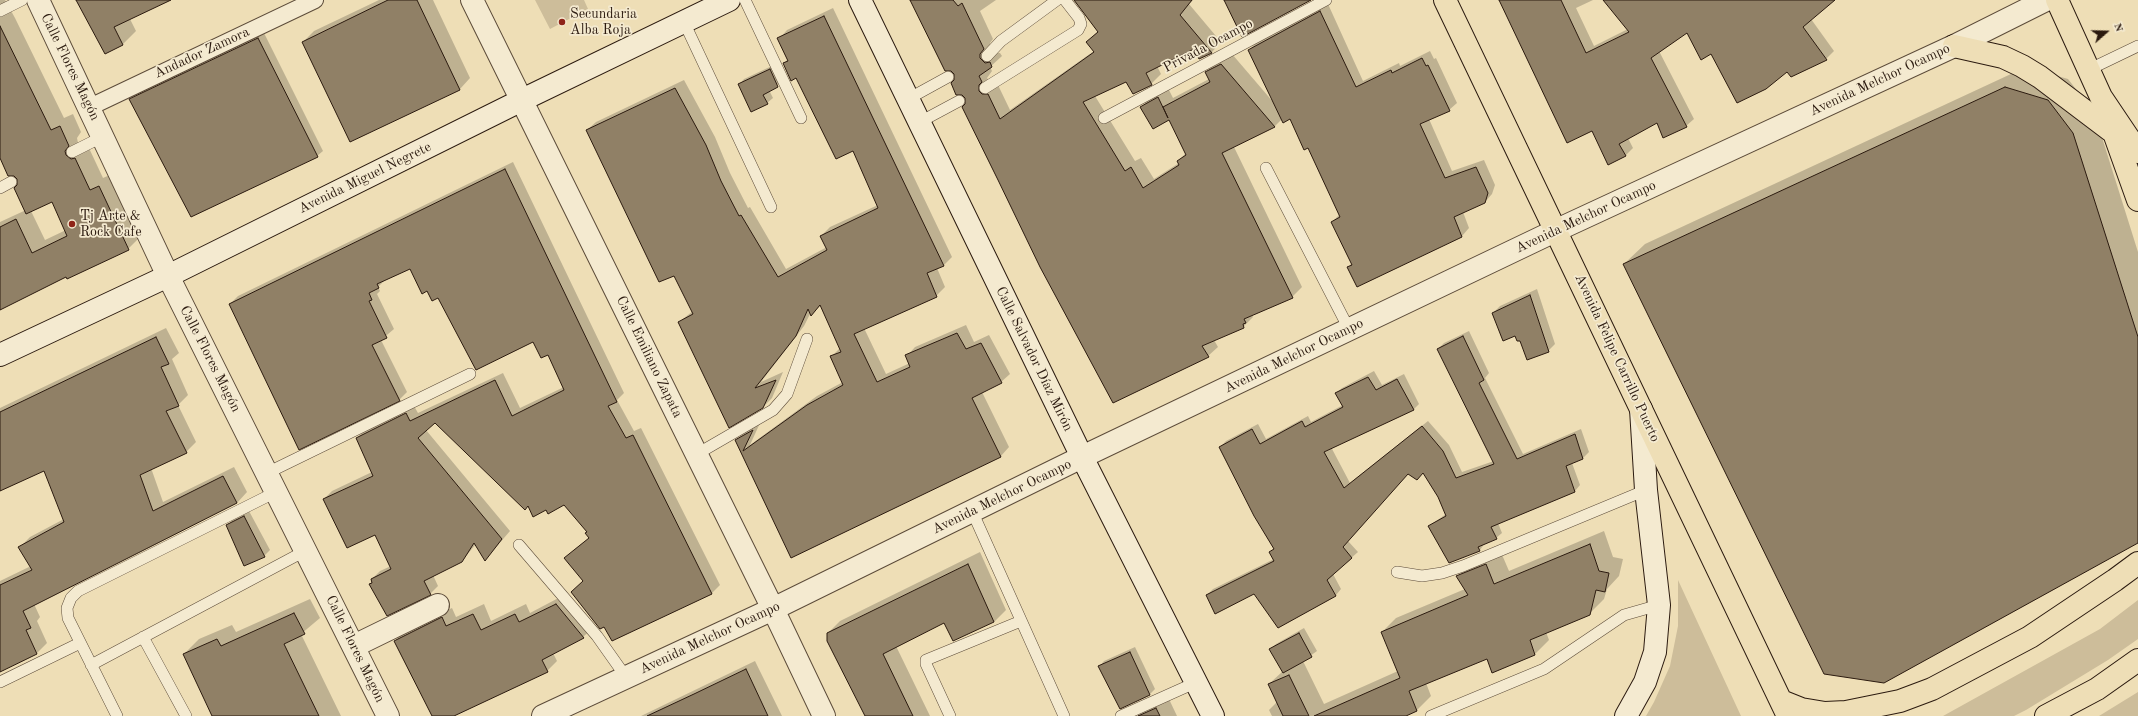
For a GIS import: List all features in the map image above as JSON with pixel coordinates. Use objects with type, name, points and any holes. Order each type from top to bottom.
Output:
[{"type":"main road","name":"Avenida Felipe Carrillo Puerto","points":[[1445,0],[1557,230],[1641,409],[1785,708]]},
{"type":"main road","points":[[2057,0],[2101,98],[2138,200]]},
{"type":"main road","points":[[1954,46],[2003,57],[2022,66],[2040,76],[2114,133]]},
{"type":"main road","points":[[2101,98],[2138,152]]},
{"type":"main road","points":[[1785,708],[1819,712],[1846,712],[1900,701],[1932,689],[2030,637],[2115,580],[2138,562]]},
{"type":"main road","points":[[2046,716],[2097,689],[2138,660]]},
{"type":"street","name":"Calle Flores Magón","points":[[38,0],[104,136],[168,276],[388,716]]},
{"type":"street","name":"Andador Zamora","points":[[90,107],[314,0]]},
{"type":"street","name":"Calle Emiliano Zapata","points":[[472,0],[774,609],[824,716]]},
{"type":"street","name":"Avenida Miguel Negrete","points":[[0,355],[168,276],[522,100],[729,0]]},
{"type":"street","name":"Calle Salvador Díaz Mirón","points":[[860,0],[918,123],[1082,458],[1213,716]]},
{"type":"street","name":"Avenida Melchor Ocampo","points":[[549,715],[626,677],[774,609],[972,511],[1349,329],[1557,230],[1954,46],[2046,0]]},
{"type":"street","points":[[1626,716],[1645,682],[1655,652],[1659,605],[1646,490],[1641,409]]},
{"type":"street","points":[[354,646],[438,605]]},
{"type":"lane","points":[[0,11],[22,0]]},
{"type":"lane","points":[[744,0],[801,118]]},
{"type":"lane","points":[[987,56],[1001,41],[1057,0]]},
{"type":"lane","points":[[985,88],[1078,30],[1081,24],[1079,18],[1065,0]]},
{"type":"lane","name":"Privada Ocampo","points":[[1104,118],[1326,0]]},
{"type":"lane","points":[[684,22],[771,207]]},
{"type":"lane","points":[[2088,70],[2138,46]]},
{"type":"lane","points":[[908,99],[948,78]]},
{"type":"lane","points":[[918,123],[959,101]]},
{"type":"lane","points":[[72,152],[104,136]]},
{"type":"lane","points":[[1266,168],[1349,329]]},
{"type":"lane","points":[[0,188],[12,182]]},
{"type":"lane","points":[[697,454],[772,410],[787,394],[807,339]]},
{"type":"lane","points":[[115,715],[68,618],[67,608],[71,598],[78,591],[470,374]]},
{"type":"lane","points":[[1397,572],[1422,576],[1456,568],[1646,490]]},
{"type":"lane","points":[[972,511],[1064,716]]},
{"type":"lane","points":[[519,546],[597,636],[626,677]]},
{"type":"lane","points":[[91,665],[305,551]]},
{"type":"lane","points":[[1431,716],[1544,669],[1624,615],[1659,605]]},
{"type":"lane","points":[[950,716],[926,664],[926,660],[1021,621]]},
{"type":"lane","points":[[143,637],[186,716]]},
{"type":"lane","points":[[0,682],[80,643]]},
{"type":"lane","points":[[1121,716],[1197,682]]},
{"type":"shaded area","points":[[535,0],[584,0],[588,9],[550,29]]},
{"type":"shaded area","points":[[1678,580],[1741,716],[1646,716],[1670,666],[1678,626]]},
{"type":"shaded area","points":[[2138,600],[2138,639],[2108,660],[2026,710],[2014,716],[1943,716],[2100,629]]},
{"type":"shaded area","points":[[2138,692],[2138,716],[2099,716]]},
{"type":"building","points":[[76,0],[171,0],[114,27],[123,45],[105,54]]},
{"type":"building","points":[[388,0],[417,0],[460,90],[350,142],[302,42]]},
{"type":"building","points":[[910,0],[953,0],[958,6],[962,3],[984,49],[980,54],[980,58],[985,63],[990,62],[992,67],[979,76],[982,82],[979,85],[979,91],[982,94],[988,94],[1000,119],[1094,52],[1086,42],[1098,32],[1074,0],[1192,0],[1180,15],[1212,53],[1199,59],[1194,49],[1146,73],[1152,85],[1133,94],[1126,82],[1083,102],[1125,171],[1131,167],[1143,188],[1179,165],[1177,161],[1186,155],[1169,120],[1153,129],[1140,107],[1158,97],[1168,118],[1163,107],[1210,82],[1205,72],[1221,64],[1275,127],[1222,153],[1293,298],[1244,319],[1246,323],[1243,324],[1244,328],[1202,346],[1209,357],[1113,403],[1040,267],[962,107],[965,104],[965,98],[962,95],[956,95],[951,83],[954,80],[954,74],[951,71],[945,71]]},
{"type":"building","points":[[1224,0],[1311,0],[1242,37]]},
{"type":"building","points":[[1499,0],[1561,0],[1586,53],[1629,32],[1603,0],[1835,0],[1803,27],[1827,60],[1791,77],[1787,72],[1766,89],[1737,103],[1711,54],[1701,60],[1687,33],[1651,58],[1687,127],[1663,138],[1657,123],[1619,144],[1626,156],[1608,165],[1592,131],[1567,143]]},
{"type":"building","points":[[1320,11],[1356,87],[1391,70],[1392,73],[1422,58],[1426,66],[1428,65],[1450,111],[1420,124],[1445,178],[1476,167],[1488,193],[1485,203],[1454,217],[1462,237],[1357,287],[1347,267],[1352,265],[1331,222],[1340,217],[1308,148],[1304,150],[1290,119],[1283,123],[1248,50]]},
{"type":"building","points":[[824,16],[944,266],[927,273],[937,297],[854,334],[877,382],[910,367],[905,355],[957,333],[966,349],[981,343],[1002,383],[972,398],[1001,457],[791,558],[735,440],[753,430],[743,451],[807,405],[843,385],[830,356],[841,352],[820,305],[811,316],[808,309],[796,336],[755,388],[776,380],[763,408],[729,428],[678,322],[693,314],[674,276],[659,282],[586,130],[675,88],[706,145],[721,181],[739,216],[741,215],[778,277],[827,250],[820,236],[878,208],[853,151],[836,159],[796,78],[791,81],[783,63],[788,61],[777,38]]},
{"type":"building","points":[[0,26],[51,130],[60,126],[69,146],[65,151],[66,155],[71,159],[75,158],[90,190],[99,186],[129,250],[67,279],[66,277],[0,310],[0,227],[16,219],[32,253],[67,236],[52,202],[26,214],[14,188],[17,185],[17,179],[14,176],[8,176],[0,158]]},
{"type":"building","points":[[258,38],[318,157],[191,217],[129,99]]},
{"type":"building","points":[[770,69],[778,87],[763,95],[768,104],[751,112],[738,84]]},
{"type":"building","points":[[2005,87],[2048,100],[2073,133],[2138,337],[2138,543],[1884,683],[1824,674],[1623,264]]},
{"type":"building","points":[[505,169],[617,402],[608,406],[626,438],[633,435],[712,594],[612,641],[604,627],[600,629],[571,592],[583,581],[564,558],[589,538],[585,533],[587,532],[564,505],[548,514],[546,510],[533,517],[528,506],[525,510],[435,423],[418,438],[502,539],[485,561],[474,543],[462,562],[424,581],[431,595],[387,616],[369,584],[372,583],[371,579],[391,569],[375,535],[347,548],[323,499],[373,476],[356,438],[406,413],[410,421],[495,380],[512,416],[564,390],[548,355],[541,358],[533,342],[476,370],[438,298],[432,301],[427,291],[422,294],[410,269],[377,284],[379,288],[369,293],[372,300],[369,301],[387,338],[372,345],[400,401],[299,450],[229,304]]},
{"type":"building","points":[[1530,295],[1549,352],[1527,360],[1520,341],[1517,341],[1515,336],[1503,341],[1492,313]]},
{"type":"building","points":[[1463,336],[1484,380],[1479,383],[1517,459],[1575,434],[1583,459],[1566,466],[1575,492],[1491,527],[1497,539],[1478,547],[1480,551],[1449,563],[1428,526],[1446,516],[1438,497],[1423,473],[1417,480],[1408,474],[1343,547],[1352,558],[1327,580],[1336,596],[1278,628],[1254,594],[1215,614],[1206,595],[1274,561],[1269,552],[1274,549],[1254,516],[1219,447],[1252,429],[1260,444],[1302,421],[1305,427],[1343,407],[1335,393],[1368,377],[1376,390],[1397,379],[1414,410],[1324,452],[1344,488],[1422,426],[1443,451],[1456,478],[1494,464],[1437,349]]},
{"type":"building","points":[[156,337],[169,364],[161,367],[179,406],[166,411],[187,453],[140,475],[153,511],[223,476],[237,503],[23,611],[31,628],[26,630],[37,654],[0,672],[0,585],[32,570],[18,547],[64,522],[44,471],[0,491],[0,412]]},
{"type":"building","points":[[244,516],[265,557],[244,566],[226,525]]},
{"type":"building","points":[[1590,544],[1599,571],[1609,573],[1605,592],[1596,590],[1590,615],[1530,640],[1535,655],[1492,673],[1487,659],[1409,691],[1417,711],[1406,716],[1314,716],[1400,678],[1381,632],[1468,595],[1456,576],[1486,564],[1494,584]]},
{"type":"building","points":[[968,564],[994,622],[953,641],[944,623],[883,654],[913,716],[865,716],[827,641],[827,633]]},
{"type":"building","points":[[556,604],[584,638],[542,660],[548,672],[454,716],[432,716],[394,641],[442,617],[446,626],[473,614],[481,630],[515,614],[519,622]]},
{"type":"building","points":[[294,613],[305,634],[284,644],[319,716],[212,716],[183,654],[217,639],[221,646]]},
{"type":"building","points":[[1299,633],[1312,657],[1283,673],[1269,649]]},
{"type":"building","points":[[1130,652],[1150,695],[1120,709],[1098,666]]},
{"type":"building","points":[[746,669],[768,716],[647,716],[694,694]]},
{"type":"building","points":[[1289,675],[1309,716],[1283,716],[1268,684]]},
{"type":"building","points":[[1156,708],[1160,716],[1138,716]]},
{"type":"place","name":"Secundaria Alba Roja","points":[[562,22]]},
{"type":"place","name":"Tj Arte & Rock Cafe","points":[[72,224]]}]
